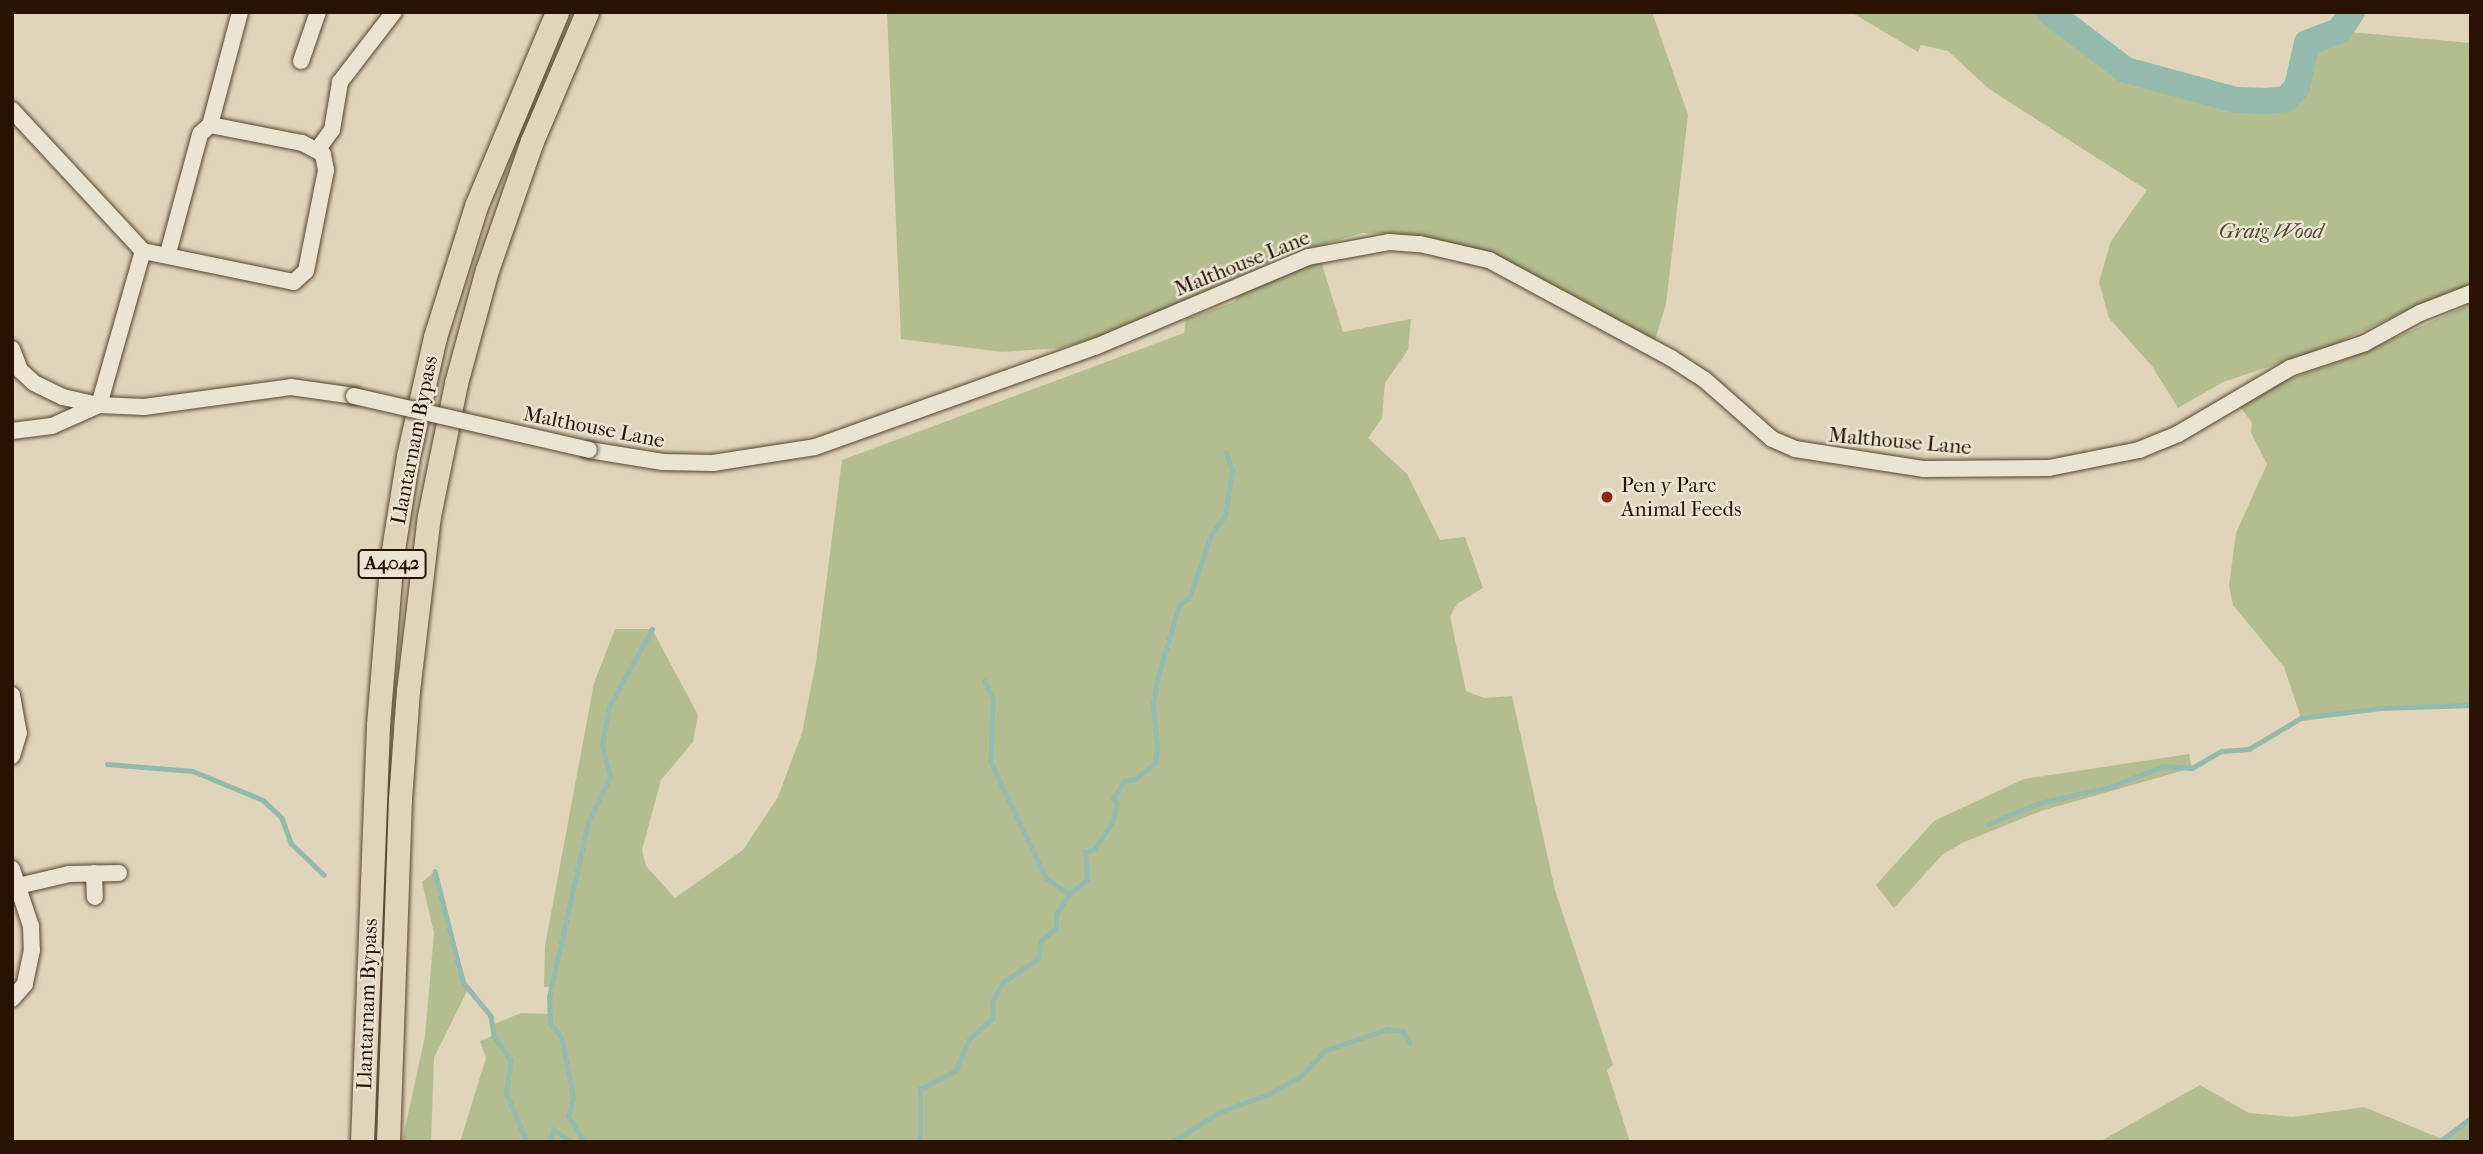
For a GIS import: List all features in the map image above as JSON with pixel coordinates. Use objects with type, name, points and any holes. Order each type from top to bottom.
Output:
[{"type":"highway","name":"Llantarnam Bypass","points":[[362,1142],[377,724],[392,555],[408,456],[432,348],[476,205],[557,12]]},
{"type":"highway","name":"Llantarnam Bypass","points":[[388,1142],[400,799],[408,691],[429,516],[456,383],[487,270],[532,141],[587,12]]},
{"type":"street","points":[[168,253],[200,134],[210,125],[240,12]]},
{"type":"street","points":[[301,61],[305,38],[318,12]]},
{"type":"street","points":[[318,149],[332,130],[340,82],[394,12]]},
{"type":"street","points":[[12,110],[144,251],[168,253],[289,283],[300,278],[306,271],[326,170],[318,149]]},
{"type":"street","points":[[210,125],[318,149]]},
{"type":"street","name":"Malthouse Lane","points":[[12,431],[52,426],[99,405],[144,407],[290,387],[354,396],[589,450],[663,462],[713,463],[815,447],[1095,348],[1308,257],[1388,242],[1420,244],[1489,260],[1671,358],[1705,380],[1772,439],[1795,449],[1924,469],[2049,468],[2139,450],[2178,434],[2290,368],[2365,344],[2420,313],[2471,293]]},
{"type":"street","points":[[12,349],[20,370],[34,383],[63,397],[99,405],[144,251]]},
{"type":"street","points":[[12,695],[19,733],[12,756]]},
{"type":"street","points":[[12,869],[30,926],[32,950],[25,984],[12,999]]},
{"type":"street","points":[[18,886],[94,873],[119,873]]},
{"type":"street","points":[[94,873],[94,897]]},
{"type":"green space","points":[[887,12],[1652,12],[1688,115],[1666,304],[1655,340],[1490,252],[1413,235],[1362,233],[1282,257],[1113,333],[1060,348],[1002,352],[901,339]]},
{"type":"green space","name":"Graig Wood","points":[[1851,12],[2049,12],[2126,70],[2236,100],[2286,99],[2297,87],[2307,43],[2339,31],[2471,43],[2471,286],[2427,301],[2326,348],[2223,382],[2178,408],[2152,366],[2109,318],[2099,282],[2111,241],[2147,190],[1989,89],[1948,51],[1921,45],[1918,52]]},
{"type":"green space","points":[[1320,258],[1343,332],[1411,319],[1408,350],[1385,383],[1382,418],[1368,438],[1407,474],[1440,540],[1465,537],[1483,588],[1457,604],[1450,616],[1466,691],[1484,698],[1512,696],[1555,890],[1613,1065],[1607,1070],[1630,1142],[460,1142],[486,1058],[480,1041],[494,1035],[492,1025],[521,1013],[550,1014],[552,987],[544,987],[545,946],[594,683],[615,629],[652,629],[698,715],[693,742],[661,780],[642,850],[646,866],[675,898],[743,850],[778,797],[802,733],[816,662],[842,460],[1184,333],[1186,319],[1234,302],[1239,292]]},
{"type":"green space","points":[[2471,304],[2471,705],[2380,708],[2301,718],[2284,667],[2233,605],[2229,586],[2236,533],[2267,464],[2251,433],[2252,423],[2239,405],[2281,382],[2347,359]]},
{"type":"green space","points":[[2189,754],[2192,768],[2041,811],[1962,843],[1942,855],[1894,908],[1876,885],[1934,821],[2024,779]]},
{"type":"green space","points":[[435,871],[468,989],[434,1058],[431,1142],[402,1142],[425,1036],[434,933],[422,882]]},
{"type":"green space","points":[[2200,1085],[2249,1113],[2293,1117],[2364,1107],[2442,1139],[2471,1118],[2471,1140],[2099,1142]]},
{"type":"waterway","points":[[2049,12],[2126,70],[2236,100],[2267,101],[2286,99],[2297,87],[2307,43],[2339,31],[2352,12]]},
{"type":"waterway","points":[[920,1142],[920,1089],[955,1071],[970,1038],[993,1018],[992,1002],[1003,982],[1038,959],[1041,941],[1056,928],[1056,914],[1069,894],[1087,880],[1085,852],[1095,849],[1113,820],[1117,804],[1113,799],[1124,781],[1135,779],[1154,764],[1157,750],[1153,704],[1158,676],[1179,605],[1189,598],[1211,535],[1225,516],[1232,471],[1226,453]]},
{"type":"waterway","points":[[584,1142],[568,1116],[573,1098],[561,1037],[550,1024],[549,997],[588,822],[610,777],[602,746],[609,707],[652,629]]},
{"type":"waterway","points":[[985,681],[993,699],[991,762],[1046,878],[1069,894]]},
{"type":"waterway","points":[[1988,824],[2039,803],[2110,787],[2163,766],[2192,768],[2222,751],[2249,749],[2301,718],[2380,708],[2471,705]]},
{"type":"waterway","points":[[107,764],[193,771],[263,800],[282,818],[291,843],[324,875]]},
{"type":"waterway","points":[[435,871],[463,982],[491,1016],[494,1036],[511,1060],[507,1094],[527,1142]]},
{"type":"waterway","points":[[1172,1142],[1220,1112],[1269,1094],[1302,1075],[1324,1051],[1388,1029],[1403,1031],[1410,1043]]},
{"type":"waterway","points":[[2439,1142],[2471,1118]]},
{"type":"waterway","points":[[549,1142],[553,1130],[572,1142]]},
{"type":"place","name":"Pen y Parc Animal Feeds","points":[[1607,497]]}]
